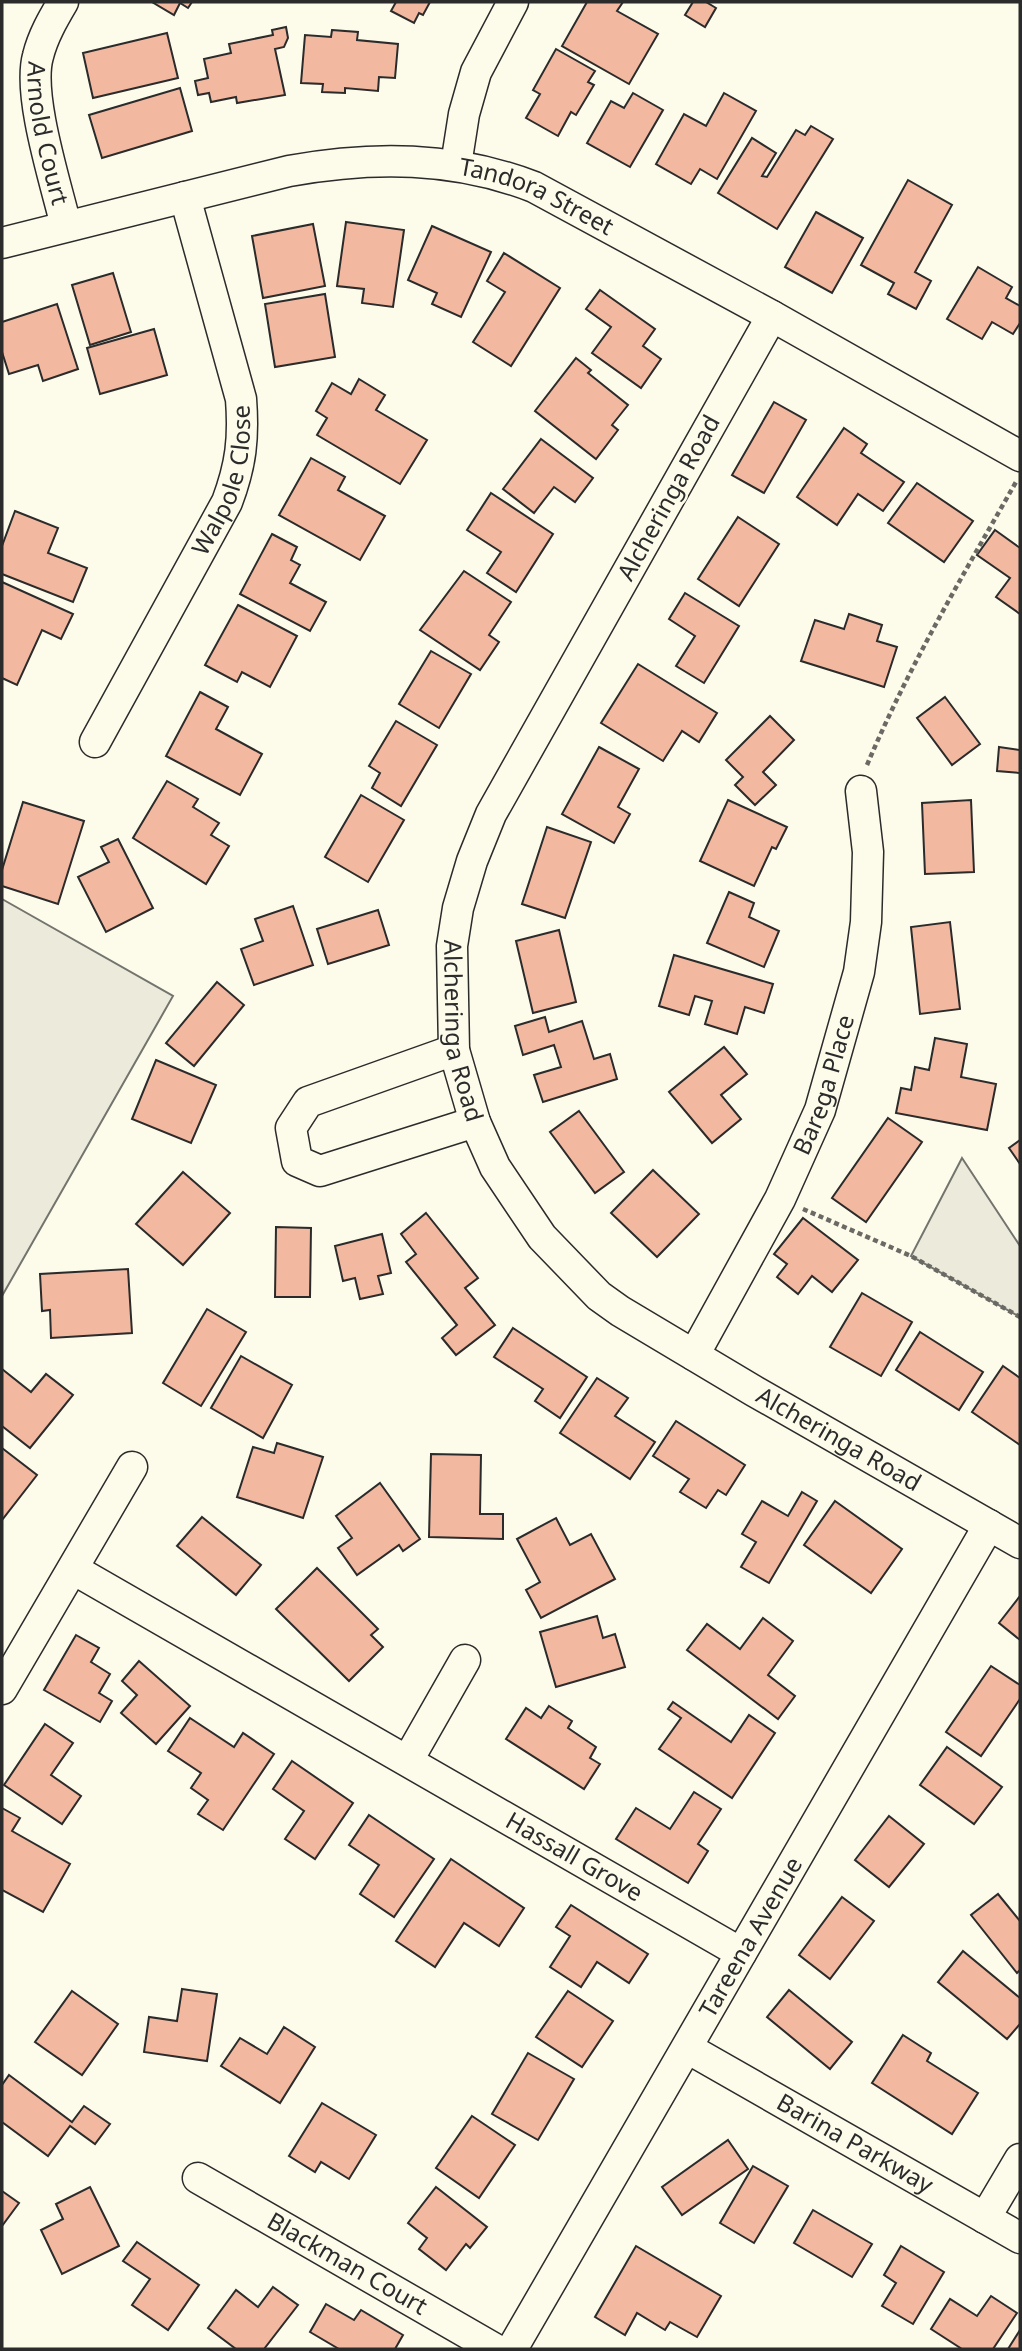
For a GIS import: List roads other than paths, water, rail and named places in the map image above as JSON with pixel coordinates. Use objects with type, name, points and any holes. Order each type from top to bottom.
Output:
[{"type":"street","name":"Arnold Court","points":[[63,2],[48,27],[37,58],[36,97],[66,226]]},
{"type":"street","points":[[456,165],[464,114],[476,72],[513,2]]},
{"type":"street","name":"Tandora Street","points":[[2,243],[330,163],[389,160],[456,165],[503,175],[534,187],[772,316],[1020,456]]},
{"type":"street","name":"Walpole Close","points":[[95,743],[227,502],[241,456],[244,432],[241,399],[185,197]]},
{"type":"street","name":"Alcheringa Road","points":[[772,316],[491,814],[472,861],[458,908],[452,946],[454,1050],[475,1122],[495,1167],[542,1237],[598,1296],[694,1355],[1020,1543]]},
{"type":"street","name":"Barega Place","points":[[694,1355],[780,1199],[820,1110],[859,972],[866,922],[868,852],[861,791]]},
{"type":"street","points":[[454,1050],[308,1102],[291,1128],[297,1161],[320,1171],[475,1122]]},
{"type":"street","points":[[2,1689],[132,1467]]},
{"type":"street","name":"Tareena Avenue","points":[[512,2349],[689,2049],[741,1953],[989,1525]]},
{"type":"street","name":"Hassall Grove","points":[[73,1569],[741,1953]]},
{"type":"street","points":[[408,1760],[465,1660]]},
{"type":"street","name":"Barina Parkway","points":[[689,2049],[1020,2238]]},
{"type":"street","points":[[985,2218],[1020,2159]]},
{"type":"street","name":"Blackman Court","points":[[198,2178],[495,2349]]}]
